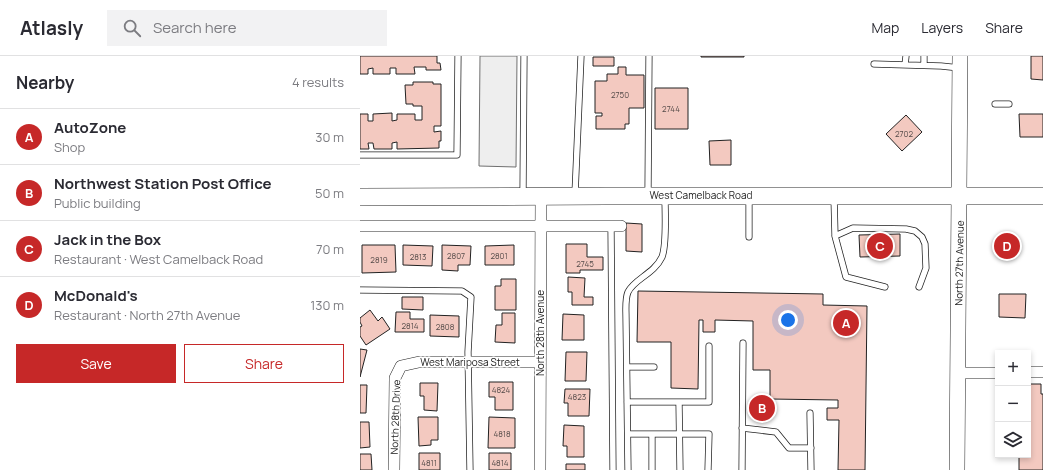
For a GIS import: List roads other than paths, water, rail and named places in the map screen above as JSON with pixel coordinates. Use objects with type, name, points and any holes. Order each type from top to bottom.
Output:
[{"type":"main road","name":"North 27th Avenue","points":[[957,470],[960,62]]},
{"type":"main road","name":"West Camelback Road","points":[[360,197],[749,195],[1043,196]]},
{"type":"street","name":"North 28th Avenue","points":[[540,470],[539,362],[541,196]]},
{"type":"street","points":[[360,226],[616,226]]},
{"type":"street","name":"West Mariposa Street","points":[[401,366],[419,362],[539,362]]},
{"type":"street","name":"North 28th Drive","points":[[394,470],[395,378],[401,366]]},
{"type":"street","points":[[957,373],[995,372]]},
{"type":"street","points":[[1031,372],[1043,372]]},
{"type":"lane","points":[[360,155],[457,155],[458,56]]},
{"type":"lane","points":[[523,196],[524,56]]},
{"type":"lane","points":[[575,196],[581,56]]},
{"type":"lane","points":[[628,470],[626,313],[628,292],[635,284],[652,271],[663,255],[664,236],[656,196],[649,56]]},
{"type":"lane","points":[[905,65],[906,56]]},
{"type":"lane","points":[[924,56],[924,65]]},
{"type":"lane","points":[[874,64],[924,65],[960,62]]},
{"type":"lane","points":[[994,104],[1008,104]]},
{"type":"lane","points":[[749,195],[749,237]]},
{"type":"lane","points":[[834,195],[835,236],[846,277],[885,287]]},
{"type":"lane","points":[[612,470],[616,226]]},
{"type":"lane","points":[[835,236],[853,228],[906,229],[916,231],[922,237],[925,244],[926,268],[919,287]]},
{"type":"lane","points":[[360,290],[462,291],[470,298],[470,470]]},
{"type":"lane","points":[[742,470],[743,343]]},
{"type":"lane","points":[[627,402],[709,402],[709,346]]},
{"type":"lane","points":[[627,367],[654,367]]},
{"type":"lane","points":[[679,402],[680,470]]},
{"type":"lane","points":[[810,413],[811,470]]},
{"type":"lane","points":[[742,428],[776,432],[789,448],[811,448]]},
{"type":"lane","points":[[628,434],[709,434],[708,470]]},
{"type":"lane","points":[[652,434],[652,470]]},
{"type":"place","name":"Jack in the Box","points":[[880,246]]},
{"type":"place","name":"McDonald's","points":[[1007,246]]},
{"type":"place","name":"AutoZone","points":[[846,323]]},
{"type":"place","name":"Northwest Station Post Office","points":[[762,408]]}]
